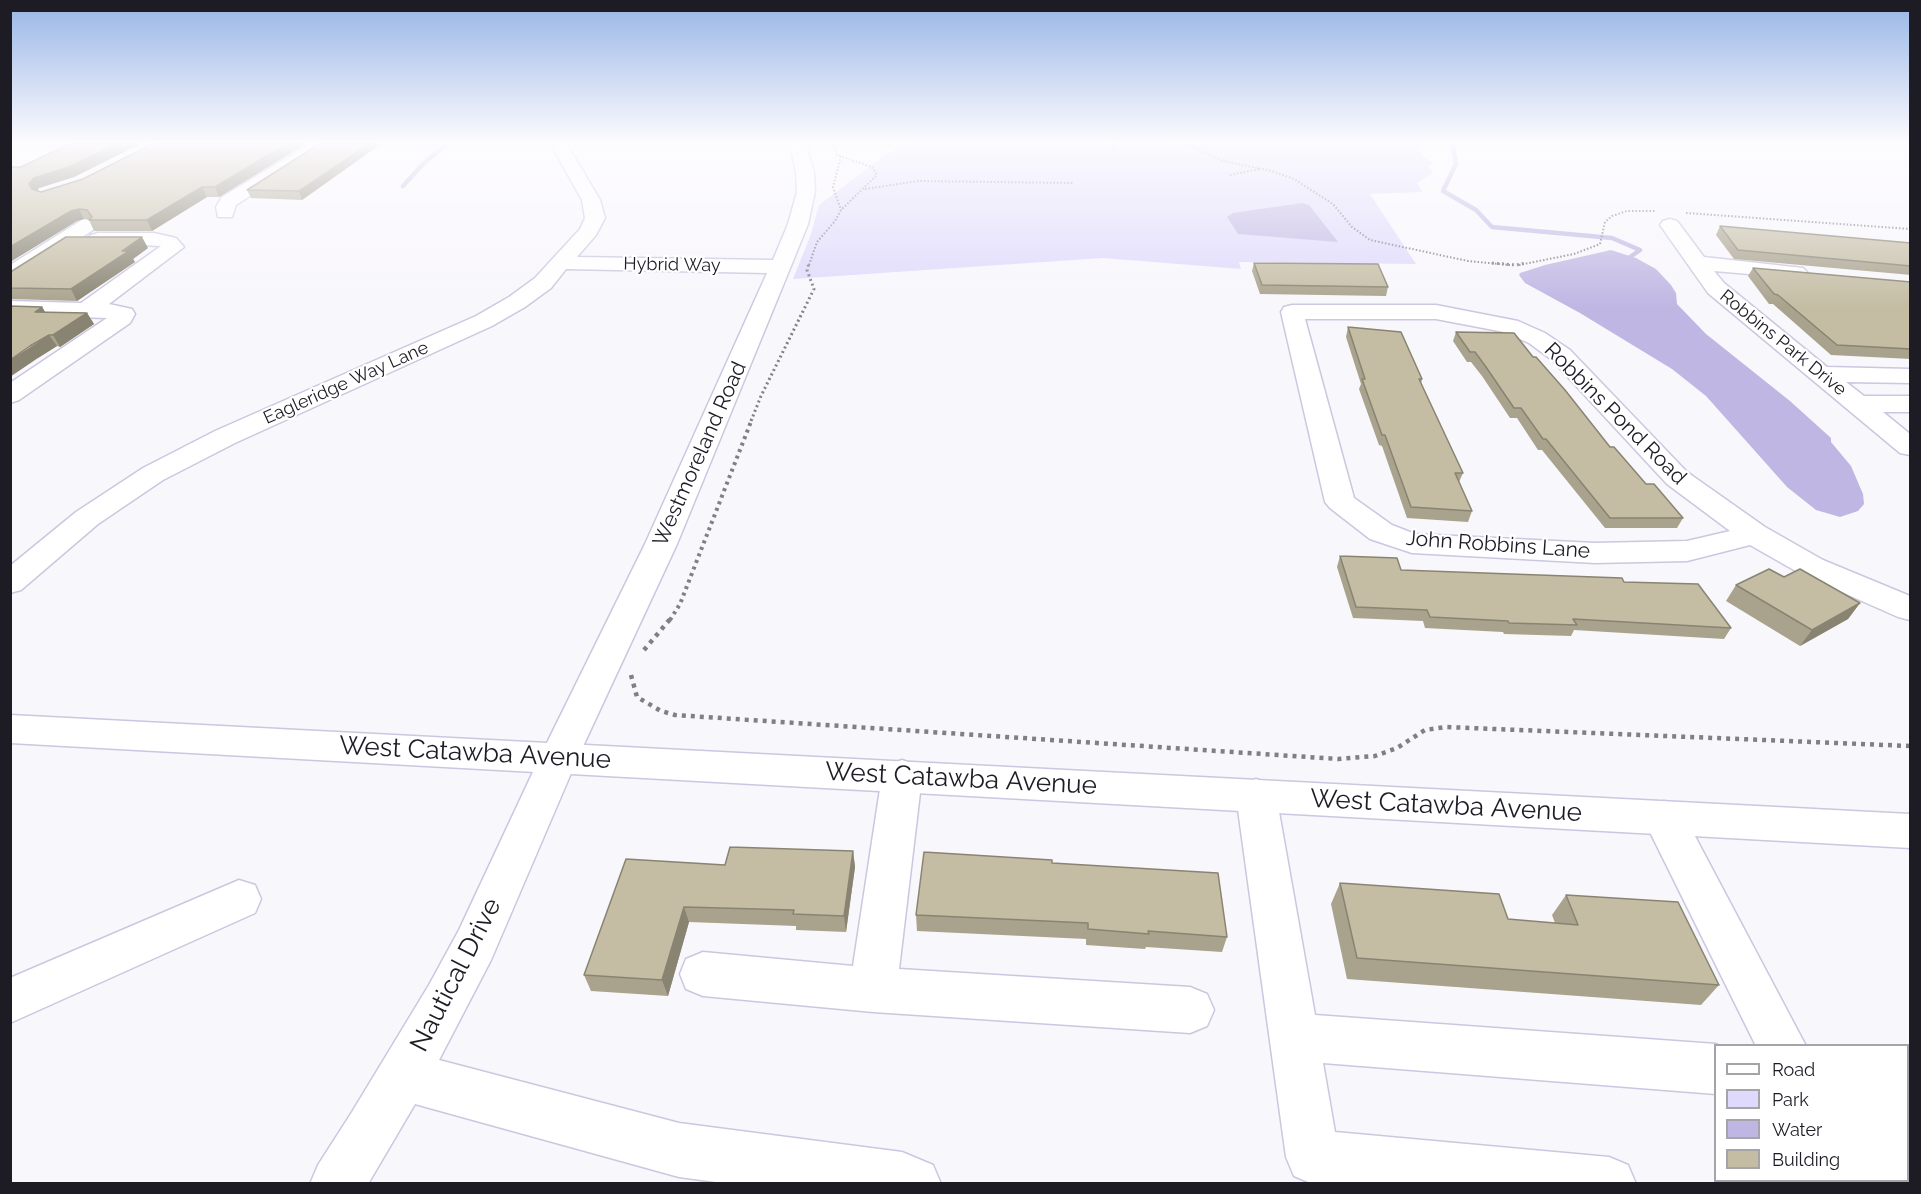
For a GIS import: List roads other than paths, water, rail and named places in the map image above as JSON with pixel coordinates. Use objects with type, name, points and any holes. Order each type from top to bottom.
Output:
[{"type":"street","points":[[225,213],[225,207],[229,201],[236,197]]},
{"type":"street","name":"Eagleridge Way Lane","points":[[10,583],[87,518],[153,474],[225,437],[483,321],[531,293],[569,256],[590,231],[595,212],[589,197]]},
{"type":"street","name":"Westmoreland Road","points":[[559,757],[661,544],[784,259],[798,224],[805,197]]},
{"type":"street","name":"Robbins Park Drive","points":[[1670,216],[1696,263],[1716,288],[1911,447]]},
{"type":"street","points":[[10,275],[92,222]]},
{"type":"street","points":[[66,239],[154,239],[169,242],[174,247],[86,310]]},
{"type":"street","name":"Hybrid Way","points":[[569,256],[636,264],[784,259]]},
{"type":"street","points":[[1696,263],[1815,274]]},
{"type":"street","points":[[10,308],[117,311],[124,314],[122,318],[10,395]]},
{"type":"street","name":"John Robbins Lane","points":[[1292,312],[1340,502],[1381,532],[1412,543],[1595,553],[1687,551],[1754,534]]},
{"type":"street","name":"Robbins Pond Road","points":[[1292,312],[1436,312],[1510,326],[1537,338],[1562,355],[1677,478],[1754,534],[1812,567],[1911,609]]},
{"type":"street","points":[[10,371],[44,372]]},
{"type":"street","points":[[1820,374],[1911,375]]},
{"type":"street","points":[[1857,404],[1911,404]]},
{"type":"street","name":"West Catawba Avenue","points":[[10,729],[1911,831]]},
{"type":"street","name":"Nautical Drive","points":[[337,1184],[446,1001],[475,945],[559,757]]},
{"type":"street","points":[[873,990],[902,776]]},
{"type":"street","points":[[1256,795],[1313,1157],[1596,1183]]},
{"type":"street","points":[[1664,818],[1781,1044]]},
{"type":"street","points":[[10,1001],[239,899]]},
{"type":"street","points":[[703,974],[873,990],[1190,1010]]},
{"type":"street","points":[[1294,1037],[1714,1069]]},
{"type":"street","points":[[403,1075],[679,1150],[902,1179],[914,1184]]},
{"type":"water","points":[[1302,203],[1309,205],[1338,242],[1238,234],[1227,217],[1233,213]]},
{"type":"water","points":[[1611,250],[1636,258],[1656,269],[1676,293],[1677,304],[1706,334],[1790,401],[1831,438],[1831,442],[1851,466],[1863,494],[1864,504],[1858,511],[1840,517],[1816,510],[1787,487],[1706,396],[1672,369],[1580,313],[1525,283],[1519,275],[1545,265]]},
{"type":"waterway","points":[[1453,197],[1476,210],[1492,227],[1612,238],[1640,250],[1623,262]]}]
